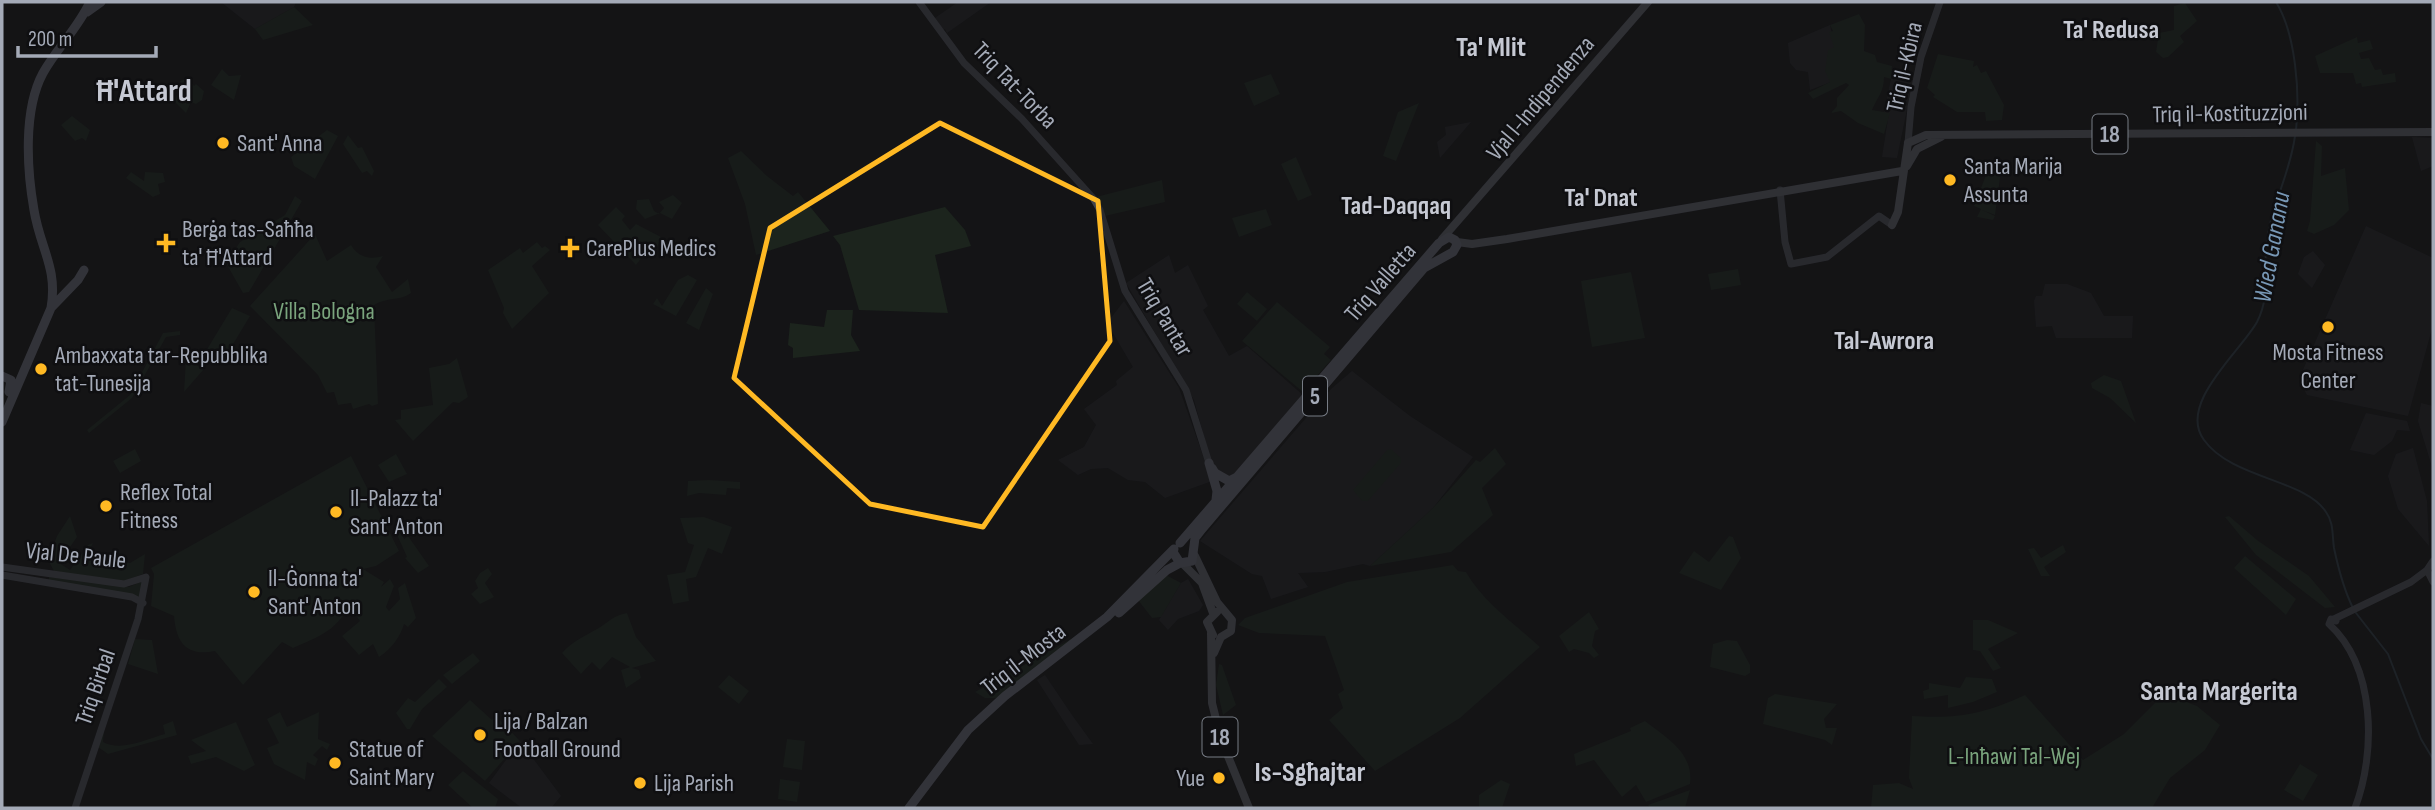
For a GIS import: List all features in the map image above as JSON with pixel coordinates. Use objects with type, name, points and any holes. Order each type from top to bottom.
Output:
[{"type":"highway","points":[[2,420],[51,308],[54,278],[38,232],[30,191],[33,114],[45,71],[83,17],[90,2]]},
{"type":"highway","points":[[83,17],[101,2]]},
{"type":"highway","name":"Triq Valletta","points":[[1180,544],[1442,239],[1456,241],[1452,251],[1429,263],[1394,302],[1202,529],[1195,538],[1194,552]]},
{"type":"highway","points":[[51,308],[84,270],[69,284],[54,278]]},
{"type":"highway","points":[[2,376],[11,383],[2,420]]},
{"type":"highway","points":[[1209,463],[1223,479],[1229,481],[1238,477]]},
{"type":"highway","points":[[1209,463],[1217,491],[1215,502]]},
{"type":"highway","points":[[1180,544],[1194,552]]},
{"type":"highway","name":"5","points":[[1173,552],[1180,544]]},
{"type":"highway","points":[[1173,552],[1182,564]]},
{"type":"highway","name":"Triq il-Mosta","points":[[909,808],[968,730],[1107,617],[1173,552]]},
{"type":"highway","name":"5","points":[[1182,564],[1194,552]]},
{"type":"highway","name":"Triq il-Mosta","points":[[915,808],[990,715],[1182,564]]},
{"type":"main road","name":"Triq Tat-Torba","points":[[919,2],[972,71],[1089,191]]},
{"type":"main road","name":"Vjal l-Indipendenza","points":[[1442,239],[1648,2]]},
{"type":"main road","name":"Triq il-Kbira","points":[[1908,143],[1911,107],[1921,57],[1940,2]]},
{"type":"main road","name":"Triq il-Kostituzzjoni","points":[[1944,136],[2433,132]]},
{"type":"main road","name":"18","points":[[1908,143],[1926,135],[1944,136]]},
{"type":"main road","name":"18","points":[[1917,149],[1935,138],[1944,136]]},
{"type":"main road","points":[[1780,190],[1785,242],[1791,264],[1826,257],[1879,216],[1892,225],[1898,212],[1902,170],[1908,143],[1917,149],[1909,161],[1902,182]]},
{"type":"main road","points":[[1456,241],[1472,244],[1507,239],[1902,170]]},
{"type":"main road","name":"Triq Pantar","points":[[1089,191],[1100,210],[1125,290],[1186,390],[1209,463]]},
{"type":"main road","name":"Vjal l-Indipendenza","points":[[1456,241],[1462,219]]},
{"type":"main road","name":"18","points":[[1194,552],[1201,572],[1223,612],[1231,617],[1233,625],[1221,637],[1212,660]]},
{"type":"main road","points":[[2356,808],[2368,757],[2366,711],[2356,669],[2337,624],[2353,609],[2412,582],[2427,570],[2433,561]]},
{"type":"main road","name":"18","points":[[1182,564],[1202,583],[1211,616],[1212,703],[1219,732],[1249,808]]},
{"type":"main road","name":"Vjal De Paule","points":[[2,567],[124,584],[146,578]]},
{"type":"main road","points":[[2412,582],[2433,582],[2427,570]]},
{"type":"main road","name":"Vjal De Paule","points":[[2,575],[132,597],[143,603]]},
{"type":"main road","name":"Triq Birbal","points":[[75,808],[143,603],[146,578]]},
{"type":"main road","points":[[1211,616],[1223,612]]},
{"type":"main road","points":[[1210,633],[1221,637]]},
{"type":"highlighted area","points":[[940,123],[1098,201],[1110,341],[983,527],[870,504],[734,378],[770,228]]},
{"type":"shaded area","points":[[221,2],[296,2],[294,7],[255,29]]},
{"type":"shaded area","points":[[958,2],[991,2],[947,33],[945,29],[941,31],[932,20]]},
{"type":"shaded area","points":[[1830,25],[1835,48],[1831,82],[1810,90],[1808,72],[1796,70],[1790,63],[1788,43]]},
{"type":"shaded area","points":[[1891,79],[1913,80],[1897,158],[1882,157],[1889,113],[1884,113]]},
{"type":"shaded area","points":[[1471,122],[1440,158],[1437,142],[1446,135],[1445,127]]},
{"type":"shaded area","points":[[2412,137],[2433,138],[2433,166],[2421,171]]},
{"type":"shaded area","points":[[2366,226],[2433,258],[2433,325],[2408,416],[2307,395],[2299,379]]},
{"type":"shaded area","points":[[2313,251],[2325,265],[2312,288],[2298,274],[2304,257]]},
{"type":"shaded area","points":[[1169,255],[1175,273],[1188,265],[1208,306],[1203,310],[1229,356],[1247,346],[1304,396],[1232,478],[1223,477],[1212,466],[1194,400],[1126,283]]},
{"type":"shaded area","points":[[2045,284],[2067,284],[2091,293],[2104,316],[2133,316],[2132,338],[2056,338],[2052,326],[2036,327],[2034,301],[2036,296],[2042,296]]},
{"type":"shaded area","points":[[1124,301],[1179,388],[1212,481],[1165,498],[1145,482],[1128,480],[1108,468],[1091,469],[1078,475],[1058,460],[1084,447],[1096,425],[1084,409],[1117,385],[1116,381],[1133,367],[1107,323]]},
{"type":"shaded area","points":[[1352,371],[1410,416],[1473,457],[1433,508],[1370,566],[1363,564],[1325,572],[1298,573],[1308,587],[1271,599],[1262,576],[1252,574],[1200,541],[1331,389]]},
{"type":"shaded area","points":[[2421,403],[2433,406],[2433,470],[2418,421]]},
{"type":"shaded area","points":[[2366,413],[2407,421],[2410,431],[2397,430],[2392,441],[2374,455],[2350,450]]},
{"type":"shaded area","points":[[2413,448],[2427,501],[2429,546],[2398,509],[2388,476],[2396,454]]},
{"type":"shaded area","points":[[1188,579],[1203,605],[1199,611],[1178,619],[1168,630],[1159,620],[1181,583]]},
{"type":"shaded area","points":[[1045,675],[1093,744],[1079,745],[1037,680]]},
{"type":"shaded area","points":[[520,741],[561,796],[551,808],[522,808],[489,783]]},
{"type":"green space","points":[[2185,3],[2197,21],[2180,36],[2184,42],[2168,57],[2163,58],[2156,52],[2159,33],[2174,30],[2174,6]]},
{"type":"green space","points":[[294,7],[313,25],[263,40],[255,29]]},
{"type":"green space","points":[[1859,14],[1865,25],[1864,51],[1875,55],[1877,62],[1892,66],[1891,79],[1884,77],[1882,90],[1872,110],[1890,113],[1884,134],[1858,123],[1841,111],[1831,113],[1837,106],[1837,98],[1849,85],[1846,83],[1813,99],[1808,93],[1830,82],[1825,71],[1828,50],[1834,47],[1829,32],[1833,31],[1830,25]]},
{"type":"green space","points":[[2357,37],[2358,43],[2370,40],[2373,49],[2359,53],[2361,59],[2369,58],[2375,70],[2381,69],[2383,75],[2395,73],[2396,82],[2362,87],[2361,83],[2356,84],[2353,73],[2320,73],[2315,56]]},
{"type":"green space","points":[[1938,54],[1974,61],[1973,67],[1977,65],[1981,73],[1986,71],[2004,105],[2002,120],[1986,121],[1985,112],[1957,112],[1933,97],[1935,95],[1927,88]]},
{"type":"green space","points":[[222,69],[229,76],[241,75],[234,100],[211,85]]},
{"type":"green space","points":[[1271,74],[1280,94],[1254,106],[1244,83]]},
{"type":"green space","points":[[189,78],[194,86],[196,84],[204,91],[202,100],[196,104],[191,102],[186,113],[173,100],[183,87],[180,81]]},
{"type":"green space","points":[[1419,103],[1396,161],[1383,156],[1398,112]]},
{"type":"green space","points":[[72,116],[90,130],[86,141],[82,138],[75,141],[61,125]]},
{"type":"green space","points":[[327,130],[338,136],[315,179],[294,166],[291,157]]},
{"type":"green space","points":[[348,135],[358,148],[362,147],[374,171],[372,176],[367,171],[362,173],[343,144]]},
{"type":"green space","points":[[2316,141],[2322,146],[2321,176],[2345,168],[2349,210],[2334,225],[2314,234],[2307,231]]},
{"type":"green space","points":[[741,151],[793,196],[798,192],[830,231],[756,255],[745,204],[728,158]]},
{"type":"green space","points":[[1296,157],[1312,195],[1298,201],[1281,164]]},
{"type":"green space","points":[[1988,170],[2001,171],[1995,215],[1982,210],[1995,216],[1993,220],[1977,217],[1981,209],[1974,206]]},
{"type":"green space","points":[[131,172],[144,181],[145,172],[163,173],[165,182],[158,184],[160,194],[153,197],[126,178]]},
{"type":"green space","points":[[1162,180],[1165,202],[1105,216],[1096,197]]},
{"type":"green space","points":[[673,195],[682,203],[672,219],[660,213],[664,208],[659,202]]},
{"type":"green space","points":[[295,196],[302,201],[249,292],[243,293],[226,263],[240,242],[285,215]]},
{"type":"green space","points":[[649,199],[658,214],[645,219],[636,209],[637,200]]},
{"type":"green space","points":[[616,207],[625,216],[622,220],[630,230],[636,224],[661,237],[654,257],[646,252],[636,265],[598,225]]},
{"type":"green space","points":[[945,207],[965,230],[971,246],[935,255],[948,313],[859,310],[840,245],[833,236]]},
{"type":"green space","points":[[1266,209],[1272,225],[1239,237],[1232,218]]},
{"type":"green space","name":"Villa Bologna","points":[[315,234],[327,261],[351,245],[364,256],[383,256],[376,267],[392,292],[408,279],[411,293],[374,305],[378,404],[353,409],[351,403],[338,405],[334,392],[327,393],[318,375],[250,306]]},
{"type":"green space","points":[[537,242],[542,248],[545,246],[550,250],[532,266],[549,293],[512,329],[503,313],[504,308],[488,270],[520,248],[523,253]]},
{"type":"green space","points":[[1738,269],[1741,285],[1711,290],[1708,274]]},
{"type":"green space","points":[[1631,272],[1645,338],[1592,347],[1581,281]]},
{"type":"green space","points":[[688,275],[697,280],[676,316],[653,304],[657,298],[662,306],[678,280]]},
{"type":"green space","points":[[706,288],[713,294],[699,330],[686,323]]},
{"type":"green space","points":[[1247,292],[1267,309],[1257,321],[1237,304]]},
{"type":"green space","points":[[1277,302],[1330,347],[1324,354],[1331,360],[1303,392],[1242,341]]},
{"type":"green space","points":[[232,308],[250,316],[223,361],[206,351]]},
{"type":"green space","points":[[827,310],[853,310],[851,335],[860,351],[793,358],[793,348],[788,345],[790,323],[824,327]]},
{"type":"green space","points":[[180,331],[180,335],[166,337],[132,398],[89,433],[87,430],[130,395],[163,333]]},
{"type":"green space","points":[[189,357],[194,364],[204,369],[184,392],[186,358]]},
{"type":"green space","points":[[457,358],[468,397],[459,403],[453,402],[413,441],[395,420],[401,419],[401,410],[433,405],[429,368],[449,364]]},
{"type":"green space","points":[[2104,375],[2121,381],[2136,423],[2110,398],[2092,388],[2091,383]]},
{"type":"green space","points":[[1495,448],[1506,464],[1482,488],[1493,515],[1451,552],[1370,566],[1433,508],[1476,460],[1480,462]]},
{"type":"green space","points":[[135,449],[141,461],[120,473],[113,461]]},
{"type":"green space","points":[[1391,449],[1401,458],[1401,463],[1368,501],[1362,501],[1353,490],[1387,450]]},
{"type":"green space","points":[[396,454],[407,474],[389,482],[378,465]]},
{"type":"green space","name":"Il-Ġonna ta' Sant' Anton","points":[[351,456],[399,551],[376,566],[363,569],[384,582],[381,587],[390,579],[394,586],[386,607],[389,611],[400,599],[398,588],[405,583],[416,618],[408,627],[404,624],[395,642],[379,657],[373,644],[359,655],[342,636],[360,621],[349,606],[338,622],[318,636],[293,648],[282,642],[243,685],[215,651],[197,652],[184,646],[177,633],[174,616],[151,606],[154,574],[151,568]]},
{"type":"green space","points":[[688,481],[740,482],[740,489],[727,488],[726,495],[699,493],[687,496]]},
{"type":"green space","points":[[70,516],[77,537],[59,563],[70,570],[88,545],[93,543],[88,553],[92,560],[107,562],[110,558],[130,563],[145,554],[143,574],[124,581],[54,571],[48,560],[57,536]]},
{"type":"green space","points":[[2229,516],[2257,540],[2309,576],[2335,607],[2325,608],[2256,555],[2225,517]]},
{"type":"green space","points":[[704,517],[732,527],[722,554],[708,548],[696,577],[686,579],[689,601],[673,604],[667,575],[685,572],[694,545],[688,543],[680,518]]},
{"type":"green space","points":[[397,526],[404,539],[408,536],[429,566],[418,573],[405,558],[407,557],[394,528]]},
{"type":"green space","points":[[1729,536],[1733,537],[1741,558],[1721,590],[1679,573],[1694,551],[1709,562]]},
{"type":"green space","points":[[2063,545],[2066,552],[2044,567],[2050,576],[2041,576],[2028,549],[2034,548],[2041,558]]},
{"type":"green space","points":[[2245,556],[2296,599],[2286,615],[2234,568]]},
{"type":"green space","points":[[1453,565],[1458,571],[1466,572],[1490,603],[1540,647],[1460,718],[1375,771],[1329,720],[1343,708],[1338,694],[1344,690],[1325,636],[1259,633],[1238,625],[1245,618],[1347,582]]},
{"type":"green space","points":[[488,568],[492,574],[485,583],[494,597],[480,604],[471,594],[478,588],[475,581],[480,573]]},
{"type":"green space","points":[[1166,575],[1181,583],[1161,617],[1152,618],[1138,600]]},
{"type":"green space","points":[[49,577],[129,587],[144,580],[140,598],[49,580]]},
{"type":"green space","points":[[1110,609],[1083,636],[996,698],[985,698],[975,692],[1082,633]]},
{"type":"green space","points":[[1589,612],[1599,629],[1595,631],[1592,646],[1599,655],[1594,658],[1589,653],[1574,649],[1569,652],[1559,636]]},
{"type":"green space","points":[[627,613],[636,637],[656,661],[632,668],[639,670],[641,678],[626,688],[621,670],[630,667],[612,657],[600,670],[592,662],[581,674],[562,653],[574,642]]},
{"type":"green space","points":[[1973,620],[1988,620],[2018,633],[1988,649],[2001,668],[1993,671],[1980,651],[1973,650]]},
{"type":"green space","points":[[135,639],[152,640],[158,674],[128,664]]},
{"type":"green space","points":[[1727,640],[1737,641],[1750,665],[1750,673],[1745,676],[1710,667],[1713,644]]},
{"type":"green space","points":[[473,653],[480,661],[452,684],[443,675]]},
{"type":"green space","points":[[1219,664],[1222,665],[1236,705],[1223,715],[1216,685]]},
{"type":"green space","points":[[729,675],[749,691],[739,704],[718,687]]},
{"type":"green space","points":[[1966,677],[1992,679],[1997,692],[1948,708],[1948,695],[1924,699],[1923,691],[1929,689],[1929,683],[1960,688]]},
{"type":"green space","points":[[439,679],[447,687],[422,709],[410,729],[407,729],[396,713],[408,698],[415,702]]},
{"type":"green space","points":[[1775,694],[1837,704],[1824,719],[1826,728],[1837,728],[1832,745],[1825,740],[1763,724],[1768,698]]},
{"type":"green space","name":"L-Inħawi Tal-Wej","points":[[2025,695],[2083,760],[2124,734],[2160,698],[2168,695],[2197,706],[2220,725],[2205,750],[2170,778],[2152,808],[1871,808],[1873,785],[1899,783],[1913,789],[1909,778],[1912,716],[1970,714],[1997,707]]},
{"type":"green space","name":"Lija / Balzan Football Ground","points":[[470,700],[492,720],[496,716],[520,741],[485,781],[432,736]]},
{"type":"green space","points":[[280,712],[287,727],[319,712],[318,739],[330,744],[327,750],[322,746],[313,755],[318,759],[315,766],[307,762],[305,780],[274,764],[267,748],[279,743],[267,719]]},
{"type":"green space","points":[[173,721],[177,735],[108,754],[98,747],[104,731],[103,742],[126,745],[165,734],[163,725]]},
{"type":"green space","points":[[1645,721],[1670,740],[1683,755],[1688,763],[1690,784],[1646,802],[1636,785],[1622,797],[1594,760],[1576,766],[1574,754],[1631,731],[1630,728]]},
{"type":"green space","points":[[236,722],[255,765],[244,771],[216,757],[191,764],[188,756],[206,751],[191,740]]},
{"type":"green space","points":[[787,739],[805,741],[802,770],[783,767]]},
{"type":"green space","points":[[2300,764],[2318,775],[2303,801],[2284,790]]},
{"type":"green space","points":[[463,771],[498,799],[495,808],[473,808],[448,785]]},
{"type":"green space","points":[[780,779],[800,782],[797,802],[778,799]]},
{"type":"green space","points":[[1501,780],[1510,784],[1502,808],[1479,808],[1479,795]]},
{"type":"green space","points":[[1690,790],[1685,808],[1650,808],[1648,805]]},
{"type":"waterway","name":"Wied Gananu","points":[[2276,2],[2288,30],[2295,64],[2296,130]]},
{"type":"waterway","name":"Wied Gananu","points":[[2295,136],[2268,234],[2265,295],[2261,313],[2205,394],[2199,410],[2198,426],[2204,440],[2216,453],[2249,471],[2302,492],[2326,512],[2332,525],[2339,571],[2353,608]]},
{"type":"waterway","name":"Wied Gananu","points":[[2356,613],[2388,654],[2421,739],[2433,759]]},
{"type":"place","name":"Sant' Anna","points":[[223,143]]},
{"type":"place","name":"Santa Marija Assunta","points":[[1950,180]]},
{"type":"place","name":"Berġa tas-Saħħa ta' Ħ'Attard","points":[[166,243]]},
{"type":"place","name":"CarePlus Medics","points":[[570,248]]},
{"type":"place","name":"Mosta Fitness Center","points":[[2328,327]]},
{"type":"place","name":"Ambaxxata tar-Repubblika tat-Tunesija","points":[[41,369]]},
{"type":"place","name":"Reflex Total Fitness","points":[[106,506]]},
{"type":"place","name":"Il-Palazz ta' Sant' Anton","points":[[336,512]]},
{"type":"place","name":"Il-Ġonna ta' Sant' Anton","points":[[254,592]]},
{"type":"place","name":"Lija / Balzan Football Ground","points":[[480,735]]},
{"type":"place","name":"Statue of Saint Mary","points":[[335,763]]},
{"type":"place","name":"Yue","points":[[1219,778]]},
{"type":"place","name":"Lija Parish","points":[[640,783]]},
{"type":"district","name":"Ta' Redusa","points":[[2111,29]]},
{"type":"district","name":"Ta' Mlit","points":[[1491,46]]},
{"type":"district","name":"Ħ'Attard","points":[[144,90]]},
{"type":"district","name":"Ta' Dnat","points":[[1601,197]]},
{"type":"district","name":"Tad-Daqqaq","points":[[1396,205]]},
{"type":"district","name":"Tal-Awrora","points":[[1884,340]]},
{"type":"district","name":"Santa Margerita","points":[[2219,690]]},
{"type":"district","name":"Is-Sgħajtar","points":[[1310,771]]}]
